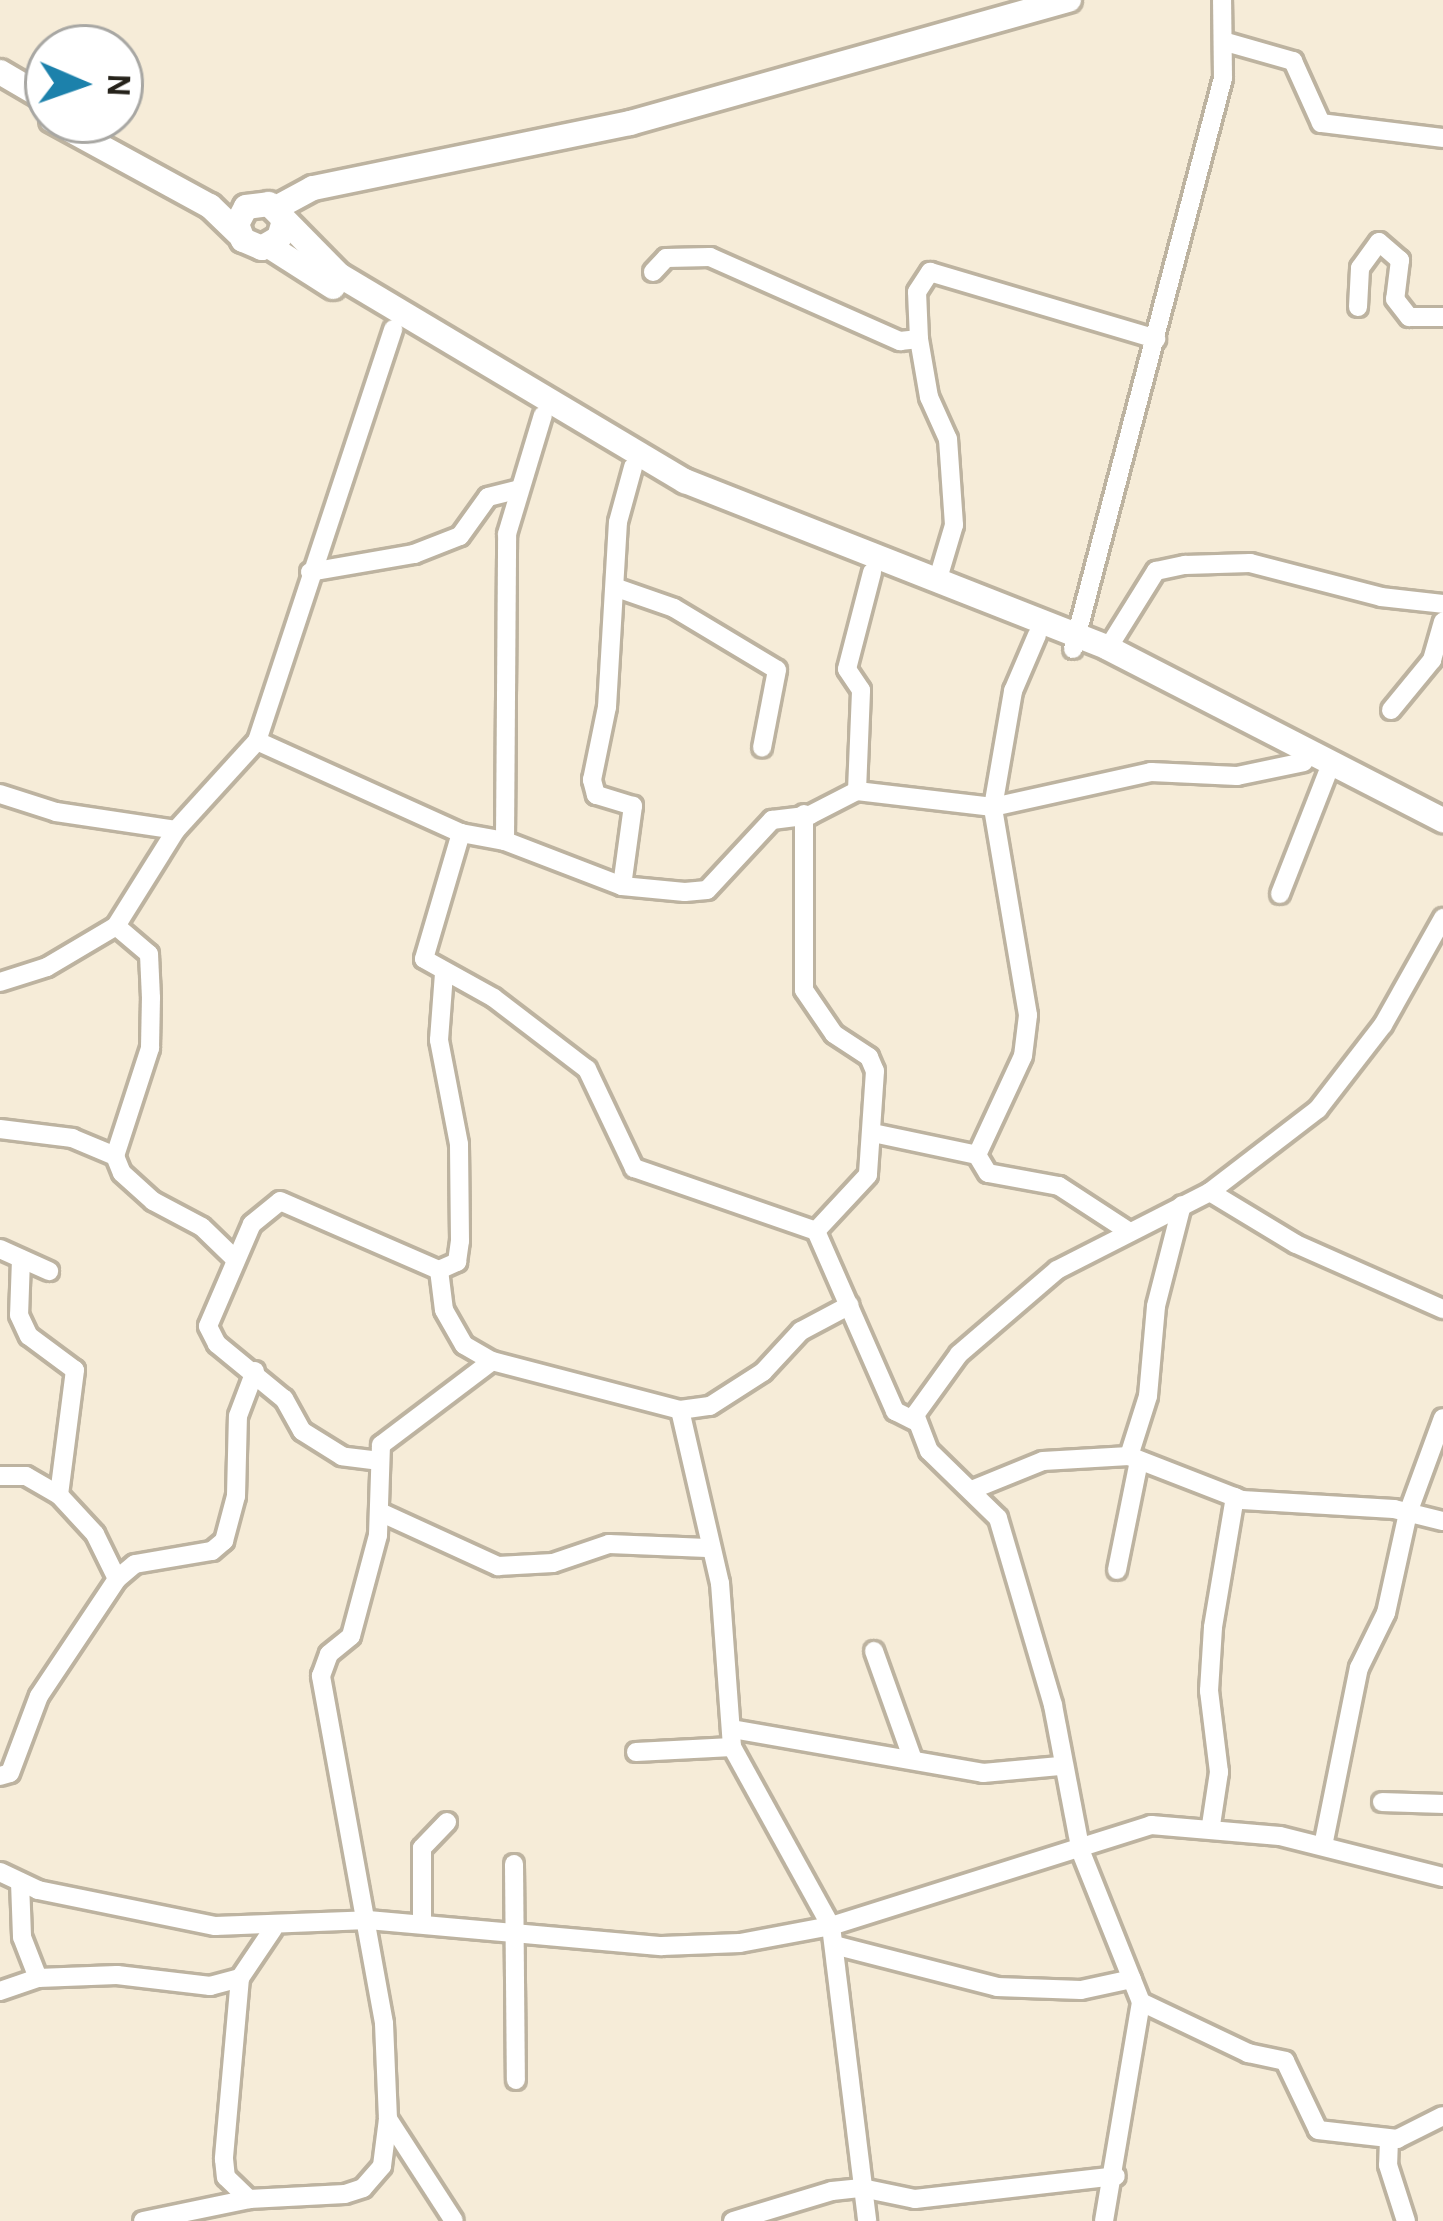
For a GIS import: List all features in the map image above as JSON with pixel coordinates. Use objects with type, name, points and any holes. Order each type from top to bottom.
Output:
[{"type":"main road","points":[[239,234],[240,214],[271,212],[313,188],[630,123],[1069,0]]},
{"type":"main road","points":[[96,144],[210,206],[248,244],[269,247],[393,329],[633,467],[744,524],[1036,635],[1108,648],[1443,820]]},
{"type":"main road","points":[[125,144],[197,184],[271,212],[339,275],[450,346],[685,481],[1074,642],[1443,836]]},
{"type":"main road","points":[[269,247],[271,212]]},
{"type":"street","points":[[1074,642],[1156,338],[1226,42],[1222,0]]},
{"type":"street","points":[[1226,42],[1292,61],[1321,123],[1443,138]]},
{"type":"street","points":[[1358,307],[1360,268],[1379,242],[1400,260],[1395,299],[1409,317],[1443,317]]},
{"type":"street","points":[[653,272],[666,258],[710,257],[877,334],[919,339]]},
{"type":"street","points":[[937,582],[954,525],[948,439],[929,397],[919,339],[917,292],[930,272],[1156,338]]},
{"type":"street","points":[[0,982],[47,967],[116,926],[176,830],[257,741],[393,329]]},
{"type":"street","points":[[506,841],[507,534],[516,490],[543,415]]},
{"type":"street","points":[[622,886],[633,806],[596,795],[592,780],[616,588],[618,522],[633,467]]},
{"type":"street","points":[[310,572],[414,554],[460,536],[488,497],[516,490]]},
{"type":"street","points":[[1108,648],[1149,578],[1165,568],[1250,563],[1381,597],[1443,604]]},
{"type":"street","points":[[857,791],[861,690],[847,669],[872,572]]},
{"type":"street","points":[[616,588],[674,608],[777,670],[762,748]]},
{"type":"street","points":[[1390,710],[1432,660],[1443,622]]},
{"type":"street","points":[[977,1155],[1023,1056],[1028,1015],[993,806],[1013,691],[1036,635]]},
{"type":"street","points":[[257,741],[460,833],[506,841],[622,886],[707,890],[772,820],[804,814],[857,791],[993,806],[1151,772],[1237,776],[1304,762]]},
{"type":"street","points":[[1280,894],[1328,774]]},
{"type":"street","points":[[0,794],[56,812],[176,830]]},
{"type":"street","points":[[804,814],[805,990],[834,1034],[869,1057],[873,1133],[862,1188],[816,1231]]},
{"type":"street","points":[[460,833],[423,955],[444,973],[494,998],[586,1069],[634,1168],[816,1231],[895,1411],[915,1421],[929,1451],[974,1489],[998,1518],[1016,1566],[1081,1852],[1141,2002],[1116,2176],[1104,2221]]},
{"type":"street","points":[[915,1421],[959,1354],[994,1319],[1057,1270],[1210,1192],[1318,1109],[1383,1025],[1443,918]]},
{"type":"street","points":[[116,926],[148,954],[151,998],[150,1048],[116,1156]]},
{"type":"street","points":[[380,1461],[342,1456],[302,1431],[255,1372],[208,1333],[252,1224],[280,1202],[439,1270],[457,1262],[459,1144],[439,1040],[444,973]]},
{"type":"street","points":[[0,1129],[72,1138],[116,1156],[153,1202],[202,1227],[235,1259]]},
{"type":"street","points":[[873,1133],[977,1155],[988,1173],[1059,1186],[1128,1231]]},
{"type":"street","points":[[1210,1192],[1295,1244],[1443,1309]]},
{"type":"street","points":[[1117,1570],[1148,1396],[1156,1306],[1182,1205]]},
{"type":"street","points":[[0,1249],[50,1271]]},
{"type":"street","points":[[21,1259],[19,1316],[29,1336],[75,1370],[59,1495]]},
{"type":"street","points":[[439,1270],[451,1327],[492,1361],[680,1410],[710,1406],[763,1372],[801,1331],[850,1305]]},
{"type":"street","points":[[143,2221],[249,2199],[363,2188],[382,2166],[388,2119],[368,1919],[321,1676],[329,1654],[351,1636],[382,1513],[380,1461],[385,1440],[449,1400],[492,1361]]},
{"type":"street","points":[[0,1776],[10,1773],[39,1696],[117,1579],[135,1564],[212,1551],[224,1541],[234,1520],[238,1416],[255,1372]]},
{"type":"street","points":[[680,1410],[702,1486],[707,1548],[724,1613],[732,1738],[832,1936],[867,2221]]},
{"type":"street","points":[[1323,1846],[1359,1668],[1386,1613],[1408,1513],[1443,1418]]},
{"type":"street","points":[[974,1489],[1043,1461],[1134,1458],[1235,1497],[1408,1513],[1443,1521]]},
{"type":"street","points":[[0,1476],[26,1476],[59,1495],[95,1534],[117,1579]]},
{"type":"street","points":[[1211,1825],[1219,1772],[1209,1691],[1213,1628],[1235,1497]]},
{"type":"street","points":[[382,1513],[498,1566],[554,1563],[609,1544],[707,1548]]},
{"type":"street","points":[[874,1652],[912,1757]]},
{"type":"street","points":[[636,1752],[732,1738],[912,1757],[983,1773],[1060,1766]]},
{"type":"street","points":[[1382,1802],[1443,1804]]},
{"type":"street","points":[[422,1923],[422,1848],[447,1822]]},
{"type":"street","points":[[0,1872],[20,1882],[174,1921],[273,1929],[368,1919],[676,1946],[832,1936],[1151,1825],[1211,1825],[1323,1846],[1443,1877]]},
{"type":"street","points":[[514,1864],[516,2080]]},
{"type":"street","points":[[20,1882],[22,1937],[38,1978]]},
{"type":"street","points":[[249,2199],[226,2176],[224,2159],[240,1978],[273,1929]]},
{"type":"street","points":[[832,1936],[998,1987],[1082,1990],[1132,1979]]},
{"type":"street","points":[[0,1991],[38,1978],[117,1975],[210,1986],[240,1978]]},
{"type":"street","points":[[1141,2002],[1247,2053],[1286,2061],[1318,2130],[1389,2139],[1443,2116]]},
{"type":"street","points":[[388,2119],[454,2221]]},
{"type":"street","points":[[1389,2139],[1388,2165],[1406,2221]]},
{"type":"street","points":[[733,2221],[862,2188],[915,2199],[1116,2176]]}]
